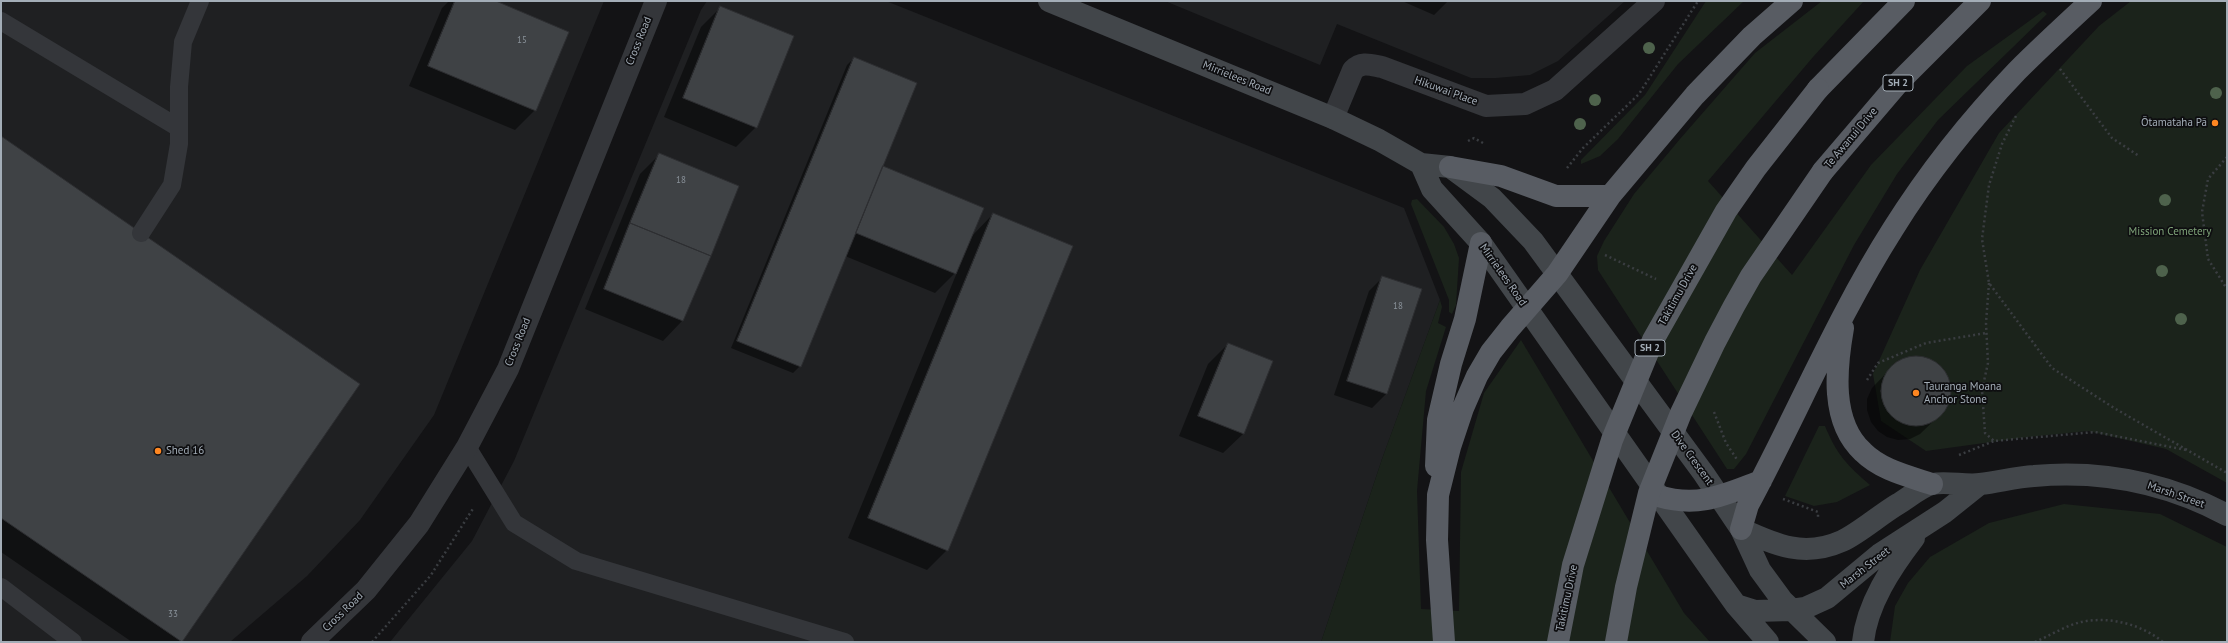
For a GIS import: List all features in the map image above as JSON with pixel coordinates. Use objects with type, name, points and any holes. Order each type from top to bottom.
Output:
[{"type":"highway","points":[[1438,495],[1450,447],[1463,408],[1477,376],[1491,352],[1557,274],[1610,196],[1695,95],[1752,36],[1792,1]]},
{"type":"highway","name":"Takitimu Drive","points":[[1558,642],[1573,565],[1608,455],[1653,340],[1726,211],[1756,168],[1818,89],[1904,1]]},
{"type":"highway","name":"Te Awanui Drive","points":[[1616,642],[1626,587],[1649,493],[1690,394],[1715,342],[1751,276],[1823,172],[1899,82],[1980,1]]},
{"type":"highway","points":[[1741,529],[1748,505],[1848,305],[1893,228],[1964,130],[2017,71],[2091,1]]},
{"type":"highway","points":[[1450,167],[1501,176],[1556,196],[1610,196]]},
{"type":"highway","points":[[1444,642],[1437,540],[1438,495],[1436,465],[1438,420],[1451,364],[1465,319],[1480,243]]},
{"type":"highway","points":[[1848,305],[1836,376],[1839,404],[1844,426],[1862,452],[1876,462],[1892,470],[1932,484]]},
{"type":"highway","points":[[1658,496],[1677,502],[1696,501],[1719,497],[1761,481]]},
{"type":"main road","name":"Mirrielees Road","points":[[1049,1],[1333,118],[1380,140],[1421,164],[1450,167]]},
{"type":"main road","name":"Mirrielees Road","points":[[1421,164],[1432,189],[1480,243],[1527,309]]},
{"type":"main road","points":[[1450,167],[1492,198],[1534,241],[1557,274]]},
{"type":"main road","name":"Dive Crescent","points":[[1557,274],[1741,529],[1760,570],[1791,610],[1824,642]]},
{"type":"main road","points":[[1527,309],[1736,605],[1768,642]]},
{"type":"main road","name":"Marsh Street","points":[[1932,484],[1980,484],[2051,475],[2087,474],[2114,477],[2182,495],[2227,515]]},
{"type":"main road","points":[[1741,529],[1773,544],[1794,549],[1819,549],[1843,540],[1878,516],[1932,484]]},
{"type":"main road","name":"Marsh Street","points":[[1736,605],[1755,611],[1791,610],[1805,608],[1827,598],[1880,554],[1945,512],[1980,484]]},
{"type":"main road","points":[[1863,642],[1871,610],[1884,583],[1898,559],[1922,528]]},
{"type":"street","name":"Cross Road","points":[[312,642],[366,590],[418,524],[467,447],[508,369],[656,1]]},
{"type":"street","name":"Hikuwai Place","points":[[1333,118],[1353,70],[1357,66],[1367,64],[1382,67],[1486,106],[1525,104],[1554,90],[1654,1]]},
{"type":"lane","points":[[141,233],[172,185],[179,144],[179,87],[183,42],[200,1]]},
{"type":"lane","points":[[1,21],[179,128]]},
{"type":"lane","points":[[467,447],[514,523],[576,561],[845,642]]},
{"type":"lane","points":[[1,587],[73,642]]},
{"type":"path","points":[[1564,172],[1583,148],[1639,94],[1698,1]]},
{"type":"path","points":[[2056,63],[2112,138],[2139,156]]},
{"type":"path","points":[[1994,441],[1985,433],[1982,390],[1988,363],[1986,333],[1989,283],[1982,240],[1989,185],[2002,144],[2018,111]]},
{"type":"path","points":[[2227,157],[2208,179],[2202,212],[2208,259],[2227,289]]},
{"type":"path","points":[[1601,252],[1636,272],[1661,281]]},
{"type":"path","points":[[1989,283],[2052,368],[2114,408],[2227,473]]},
{"type":"path","points":[[1863,384],[1878,362],[1926,343],[1986,333]]},
{"type":"path","points":[[1713,406],[1730,449],[1737,460],[1784,499],[1818,512],[1819,549]]},
{"type":"path","points":[[1956,456],[1994,441],[2095,432],[2188,451]]},
{"type":"path","points":[[372,642],[431,575],[488,482]]},
{"type":"path","points":[[2035,642],[2080,622],[2103,620],[2135,625],[2154,634],[2163,642]]},
{"type":"shaded area","points":[[1,1],[604,1],[434,415],[360,520],[307,576],[230,642],[1,642]]},
{"type":"shaded area","points":[[707,1],[886,1],[1404,208],[1440,300],[1382,459],[1321,642],[390,642],[472,541],[514,461],[701,10]]},
{"type":"shaded area","points":[[1165,1],[1625,1],[1558,61],[1530,75],[1496,78],[1471,78],[1337,24],[1320,65]]},
{"type":"green space","points":[[1706,1],[1744,1],[1678,64],[1618,139],[1600,156],[1581,164],[1581,160],[1645,95]]},
{"type":"green space","points":[[1822,1],[1864,1],[1813,57],[1708,181],[1792,275],[1871,165],[1967,66],[2043,11],[2047,14],[1938,120],[1897,174],[1854,245],[1746,454],[1734,469],[1727,469],[1598,270],[1597,256],[1604,241],[1634,194],[1755,53]]},
{"type":"green space","name":"Mission Cemetery","points":[[2131,1],[2227,1],[2227,483],[2166,449],[2088,431],[2028,437],[1926,451],[1881,421],[1873,374],[1920,270],[1999,133],[2099,26]]},
{"type":"green space","points":[[1417,199],[1444,227],[1454,244],[1459,258],[1456,305],[1452,314],[1449,312],[1449,300],[1411,204],[1412,200]]},
{"type":"green space","points":[[1440,300],[1442,307],[1438,323],[1446,327],[1426,391],[1417,491],[1421,609],[1459,611],[1461,472],[1484,393],[1521,340],[1684,613],[1710,642],[1321,642],[1382,459]]},
{"type":"green space","points":[[1819,426],[1825,426],[1829,436],[1843,459],[1870,485],[1837,502],[1814,506],[1785,496]]},
{"type":"green space","points":[[2064,504],[2160,514],[2227,547],[2227,642],[1890,642],[1895,606],[1908,583],[1930,557],[1989,523]]},
{"type":"building","points":[[455,1],[496,1],[569,32],[536,111],[428,66]]},
{"type":"building","points":[[720,6],[794,36],[757,128],[683,98]]},
{"type":"building","points":[[854,57],[917,83],[801,367],[737,341]]},
{"type":"building","name":"Shed 16","points":[[1,136],[360,384],[182,642],[1,518]]},
{"type":"building","points":[[659,153],[739,186],[711,256],[630,223]]},
{"type":"building","points":[[883,166],[984,208],[956,274],[856,233]]},
{"type":"building","points":[[993,213],[1073,246],[948,551],[868,518]]},
{"type":"building","points":[[630,223],[711,256],[683,321],[604,289]]},
{"type":"building","points":[[1382,276],[1422,289],[1387,394],[1347,381]]},
{"type":"building","points":[[1228,343],[1273,361],[1244,434],[1198,416]]},
{"type":"building","name":"Tauranga Moana Anchor Stone","points":[[1916,356],[1929,359],[1941,366],[1948,378],[1951,391],[1948,404],[1941,416],[1929,423],[1916,426],[1903,423],[1891,416],[1884,404],[1881,391],[1884,378],[1891,366],[1903,359]]},
{"type":"place","name":"Ōtamataha Pā","points":[[2215,123]]},
{"type":"place","name":"Tauranga Moana Anchor Stone","points":[[1916,393]]},
{"type":"place","name":"Shed 16","points":[[158,451]]}]
